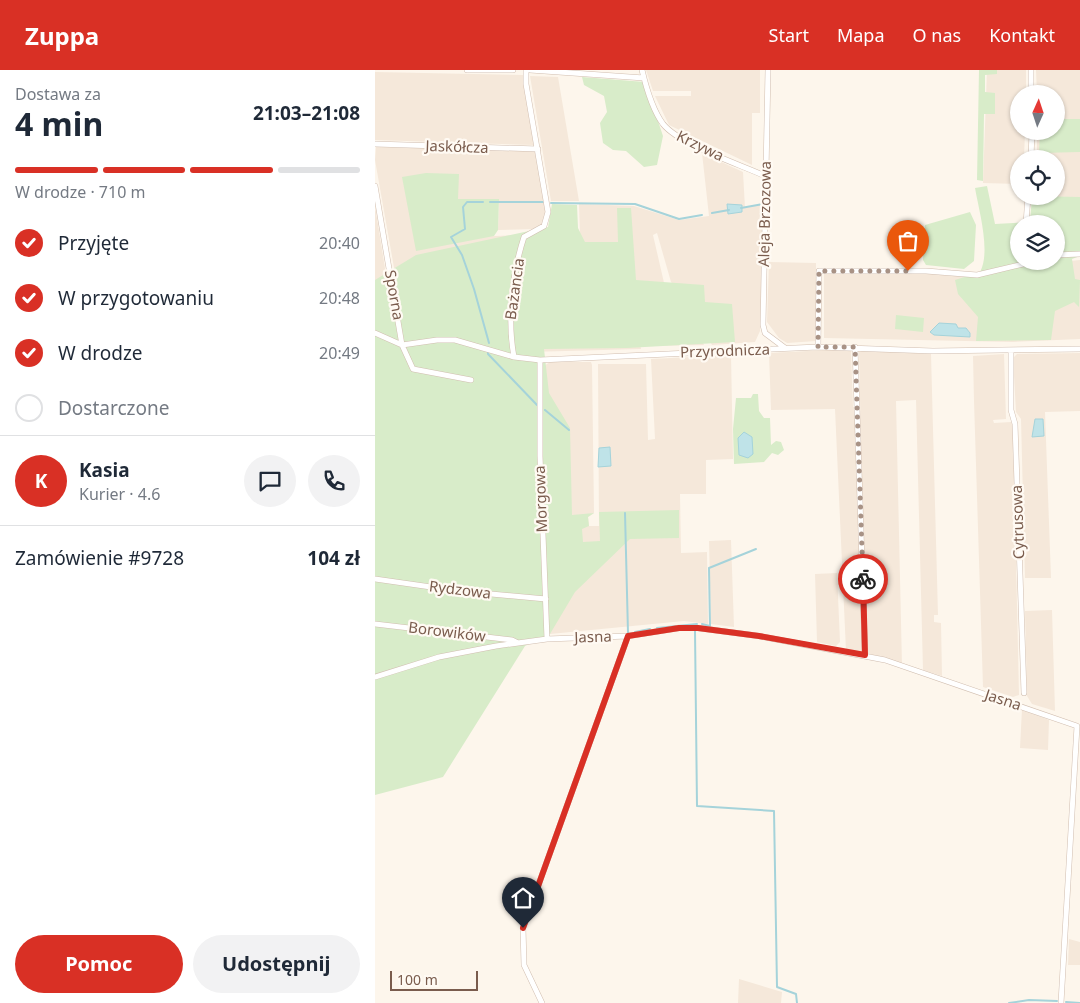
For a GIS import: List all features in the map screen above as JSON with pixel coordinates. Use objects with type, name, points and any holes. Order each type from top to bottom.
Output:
[{"type":"street","points":[[467,70],[513,70]]},
{"type":"street","points":[[538,149],[526,84],[528,70],[644,78]]},
{"type":"street","name":"Krzywa","points":[[642,70],[654,108],[664,124],[673,133],[692,144],[765,176]]},
{"type":"street","name":"Aleja Brzozowa","points":[[768,70],[763,325],[765,332],[785,348]]},
{"type":"street","points":[[1031,70],[1031,85]]},
{"type":"street","name":"Jaskółcza","points":[[375,144],[538,149]]},
{"type":"street","name":"Bażancia","points":[[514,357],[510,321],[520,250],[524,237],[539,230],[547,220],[548,212],[538,149]]},
{"type":"street","name":"Sporna","points":[[375,186],[402,345],[413,369],[471,380]]},
{"type":"street","points":[[1065,255],[1080,254]]},
{"type":"street","points":[[818,347],[819,271],[926,271],[977,275],[1010,267]]},
{"type":"street","points":[[375,333],[402,345]]},
{"type":"street","name":"Przyrodnicza","points":[[402,345],[437,340],[455,340],[514,357],[539,360],[818,347],[1011,350],[1080,349]]},
{"type":"street","points":[[855,347],[865,655]]},
{"type":"street","name":"Cytrusowa","points":[[1011,350],[1011,410],[1015,424],[1023,694]]},
{"type":"street","name":"Morgowa","points":[[539,360],[539,456],[547,639]]},
{"type":"street","name":"Rydzowa","points":[[375,579],[459,591],[546,599]]},
{"type":"street","name":"Borowików","points":[[375,624],[512,640],[518,643]]},
{"type":"street","name":"Jasna","points":[[375,677],[439,657],[518,643],[547,639],[628,636],[679,628],[698,628],[759,636],[885,660],[1077,726],[1078,751],[1061,1003]]},
{"type":"street","points":[[542,1003],[524,965],[523,928],[628,636]]},
{"type":"shaded area","points":[[646,70],[760,70],[760,113],[752,113],[752,165],[669,125],[655,96],[691,96],[691,91],[653,91]]},
{"type":"shaded area","points":[[987,70],[1026,70],[1026,85],[1010,85],[1010,140],[1025,140],[1024,150],[1010,150],[1010,184],[983,183]]},
{"type":"shaded area","points":[[1036,70],[1080,70],[1080,200],[1065,201],[1065,150],[1037,150],[1037,140],[1065,140],[1065,85],[1037,85]]},
{"type":"shaded area","points":[[375,72],[523,75],[534,145],[375,140]]},
{"type":"shaded area","points":[[530,76],[558,77],[579,201],[551,201]]},
{"type":"shaded area","points":[[376,147],[535,151],[545,206],[545,216],[542,224],[536,229],[498,230],[499,200],[458,199],[426,173],[494,236],[521,235],[396,279],[375,160]]},
{"type":"shaded area","points":[[702,153],[743,172],[745,208],[764,204],[760,331],[755,342],[712,345],[689,302],[671,282],[657,233],[653,235],[665,287],[683,305],[704,345],[647,346],[632,293],[641,349],[528,352],[580,234],[579,204],[634,206],[679,220],[709,216]]},
{"type":"shaded area","points":[[375,206],[396,337],[375,327]]},
{"type":"shaded area","points":[[1080,260],[1080,339],[1013,342],[824,338],[824,274],[920,272],[951,276],[991,276],[1016,270],[1065,270],[1065,262]]},
{"type":"shaded area","points":[[769,262],[816,263],[816,341],[787,343],[779,338],[767,322]]},
{"type":"shaded area","points":[[827,350],[851,351],[853,407],[857,408],[864,590],[859,352],[866,350],[931,354],[938,615],[934,615],[934,622],[941,623],[942,676],[923,670],[916,400],[896,401],[902,666],[865,652],[865,655],[846,651],[835,409],[771,410],[769,353]]},
{"type":"shaded area","points":[[1080,353],[1080,411],[1045,412],[1051,578],[1025,578],[1021,419],[1016,412],[1013,358],[1017,354]]},
{"type":"shaded area","points":[[1004,354],[1006,419],[993,420],[994,423],[1011,422],[1013,427],[1019,695],[1013,697],[983,687],[974,401],[973,356]]},
{"type":"shaded area","points":[[731,355],[733,459],[706,460],[706,494],[680,494],[681,553],[707,552],[708,624],[684,621],[550,634],[544,366],[550,362],[591,362],[594,513],[588,517],[589,526],[599,526],[598,364],[646,364],[648,440],[655,439],[651,359]]},
{"type":"shaded area","points":[[731,540],[734,627],[711,624],[709,541]]},
{"type":"shaded area","points":[[837,573],[840,642],[836,646],[817,642],[815,574]]},
{"type":"shaded area","points":[[1052,610],[1055,711],[1032,704],[1027,696],[1025,611]]},
{"type":"shaded area","points":[[1022,709],[1049,720],[1048,750],[1020,748]]},
{"type":"shaded area","points":[[1069,939],[1080,942],[1080,965],[1068,965]]},
{"type":"shaded area","points":[[739,979],[782,992],[781,1003],[738,1003]]},
{"type":"green space","points":[[979,70],[997,70],[997,74],[985,75],[985,92],[995,93],[995,114],[984,114],[983,181],[977,180]]},
{"type":"green space","points":[[582,77],[645,82],[663,136],[657,165],[644,167],[626,151],[613,150],[603,143],[600,123],[607,112],[604,96],[584,85]]},
{"type":"green space","points":[[1065,119],[1080,119],[1080,152],[1039,150],[1040,140],[1065,140]]},
{"type":"green space","points":[[426,173],[459,174],[458,199],[499,199],[498,230],[494,236],[416,251],[402,177]]},
{"type":"green space","points":[[987,186],[995,224],[1010,223],[1010,270],[1065,270],[1065,215],[1031,215],[1031,205],[1065,205],[1065,197],[1080,197],[1080,256],[1072,259],[1075,279],[1080,280],[1079,307],[1074,302],[1055,311],[1051,340],[976,341],[978,317],[958,294],[955,280],[980,272],[984,254],[983,231],[975,188]]},
{"type":"green space","points":[[552,204],[577,205],[578,228],[585,242],[618,242],[617,208],[631,208],[636,280],[704,285],[705,302],[732,304],[735,342],[627,348],[544,349],[549,393],[570,428],[572,515],[594,513],[588,517],[589,526],[582,529],[583,542],[600,541],[599,512],[679,510],[679,538],[630,539],[575,592],[550,634],[525,646],[443,777],[375,795],[375,280],[416,255],[548,227]]},
{"type":"green space","points":[[970,212],[976,225],[974,261],[964,269],[926,265],[923,260],[925,225]]},
{"type":"green space","points":[[896,315],[924,318],[923,332],[895,329]]},
{"type":"green space","points":[[753,394],[758,394],[759,411],[764,418],[770,418],[771,445],[776,441],[781,442],[784,450],[778,455],[772,453],[764,462],[734,464],[733,429],[736,398],[751,398]]},
{"type":"water","points":[[727,204],[742,205],[742,212],[728,214]]},
{"type":"water","points":[[939,323],[956,324],[958,328],[966,328],[970,333],[970,337],[934,335],[930,332]]},
{"type":"water","points":[[1035,419],[1043,419],[1044,436],[1032,437]]},
{"type":"water","points":[[744,432],[752,437],[753,454],[748,458],[739,455],[738,438]]},
{"type":"water","points":[[610,447],[611,466],[598,467],[599,448]]},
{"type":"waterway","points":[[483,202],[467,202],[463,207],[465,229],[451,237],[462,255],[489,343]]},
{"type":"waterway","points":[[490,202],[544,202]]},
{"type":"waterway","points":[[551,203],[635,204],[679,219],[702,215]]},
{"type":"waterway","points":[[741,208],[763,204]]},
{"type":"waterway","points":[[712,213],[729,210]]},
{"type":"waterway","points":[[488,351],[488,354],[537,405]]},
{"type":"waterway","points":[[545,410],[569,430]]},
{"type":"waterway","points":[[625,513],[628,633]]},
{"type":"waterway","points":[[702,624],[710,626],[709,568],[756,549]]},
{"type":"waterway","points":[[657,628],[697,624]]},
{"type":"waterway","points":[[635,632],[650,629]]},
{"type":"waterway","points":[[695,631],[697,806],[774,811],[777,987],[796,994],[797,1003]]},
{"type":"waterway","points":[[1009,1003],[1029,1000],[1057,1001]]},
{"type":"waterway","points":[[1066,1002],[1080,1003]]},
{"type":"way so far","points":[[863,579],[855,347],[818,347],[819,271],[908,271]]},
{"type":"route","points":[[523,928],[628,636],[688,627],[759,636],[865,655],[863,579]]}]
